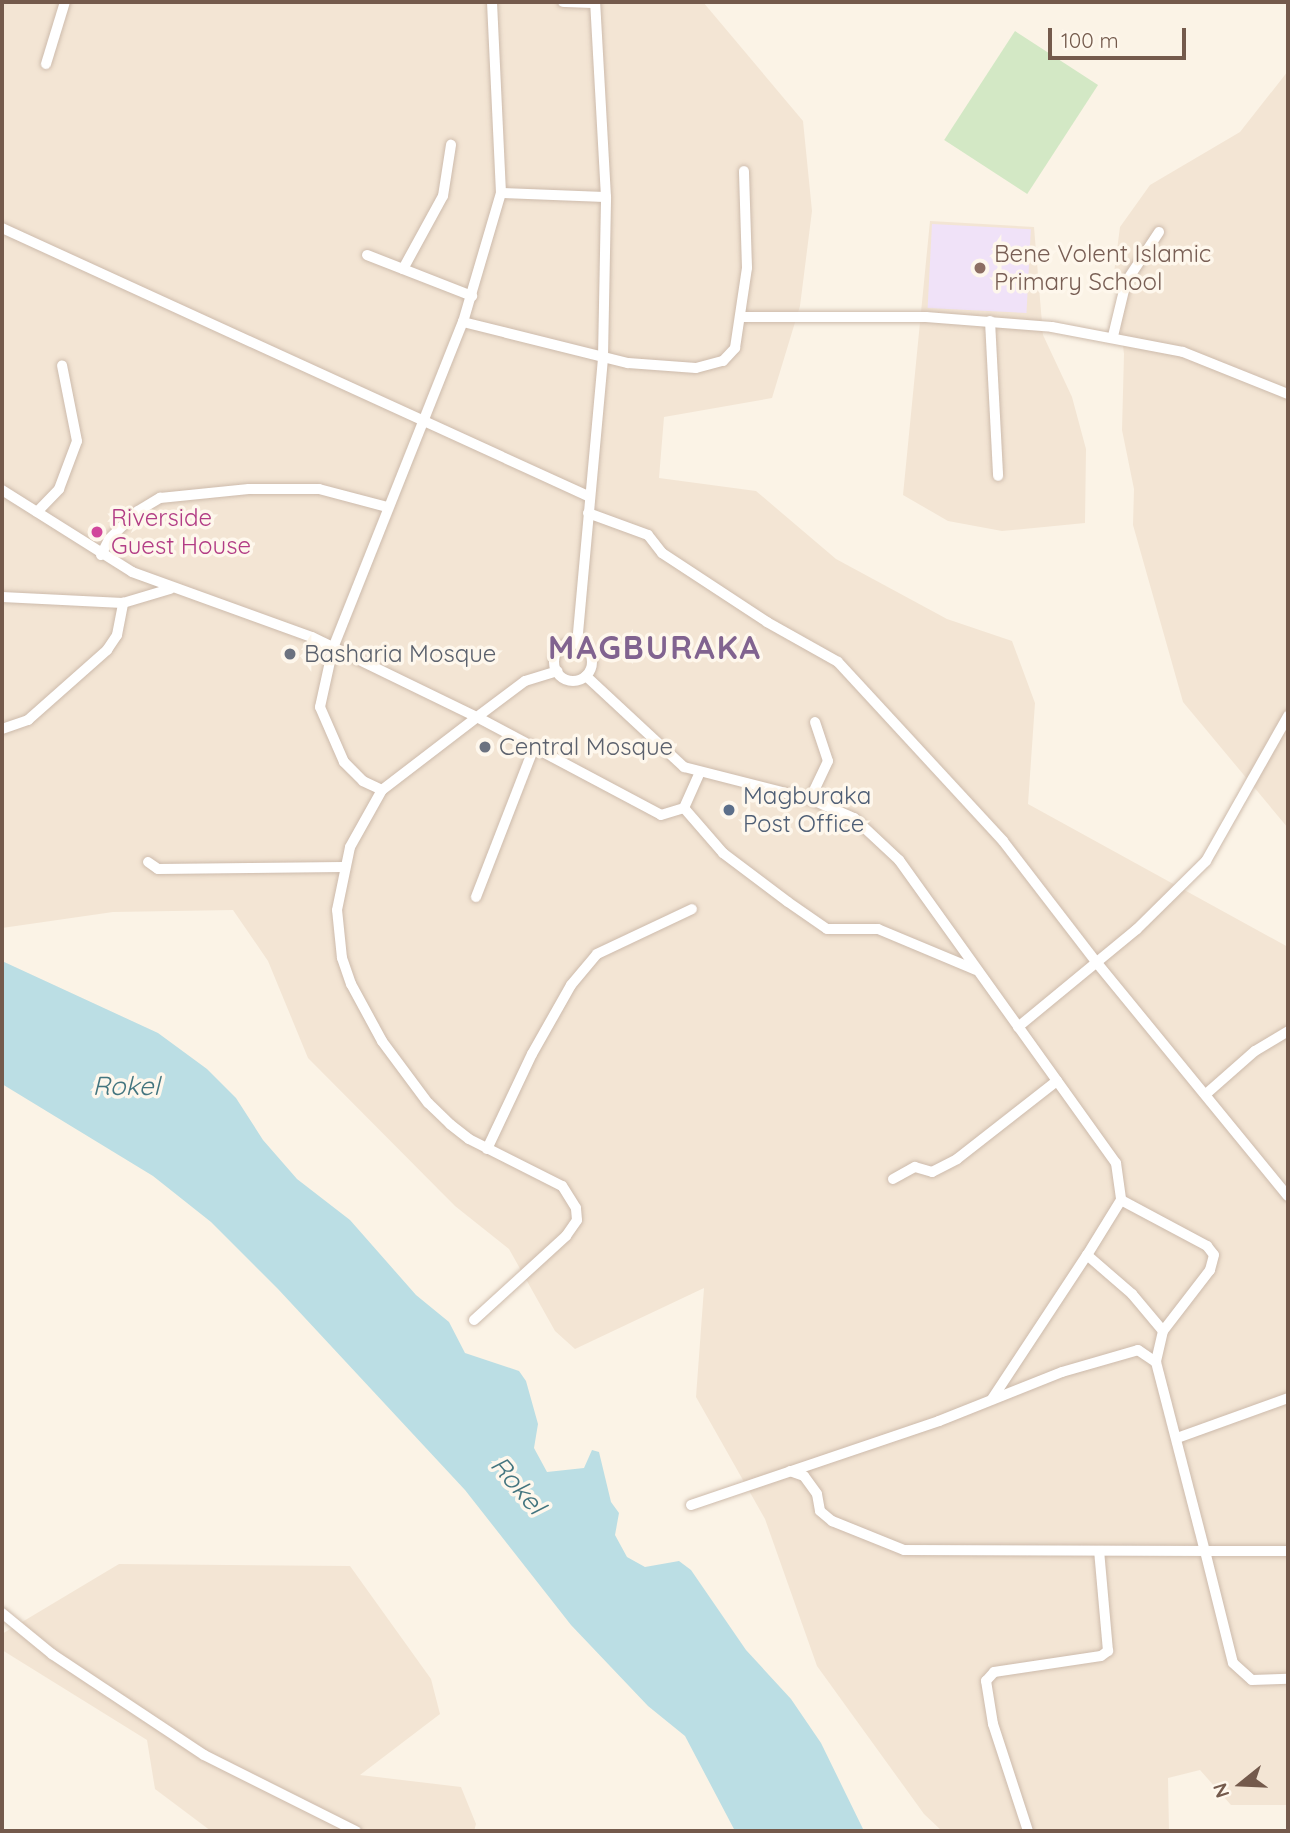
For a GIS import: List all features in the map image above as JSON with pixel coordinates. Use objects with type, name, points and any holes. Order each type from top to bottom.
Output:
[{"type":"street","points":[[46,64],[65,2]]},
{"type":"street","points":[[382,790],[363,781],[344,762],[322,717],[333,648],[463,322],[501,193],[492,2]]},
{"type":"street","points":[[563,2],[595,3],[606,197],[603,357],[588,496],[577,644]]},
{"type":"street","points":[[403,269],[443,196],[451,145]]},
{"type":"street","points":[[463,322],[603,357],[696,368],[723,361],[735,348],[747,268],[744,171]]},
{"type":"street","points":[[501,193],[606,197]]},
{"type":"street","points":[[2,228],[588,496]]},
{"type":"street","points":[[1113,336],[1126,282],[1159,232]]},
{"type":"street","points":[[367,255],[472,296]]},
{"type":"street","points":[[741,317],[990,321],[1113,336],[1183,352],[1288,394]]},
{"type":"street","points":[[990,321],[998,476]]},
{"type":"street","points":[[37,512],[59,489],[77,441],[62,365]]},
{"type":"street","points":[[101,555],[109,539],[138,511],[160,498],[248,489],[319,489],[387,507]]},
{"type":"street","points":[[2,490],[101,555],[170,589],[234,608],[333,648],[477,717],[533,750],[624,791],[661,815],[684,808],[700,772]]},
{"type":"street","points":[[588,513],[648,535],[662,553],[767,622],[838,662],[1003,841],[1097,964],[1288,1196]]},
{"type":"street","points":[[2,597],[123,603],[170,589]]},
{"type":"street","points":[[4,732],[28,720],[107,650],[117,635],[123,603]]},
{"type":"street","points":[[557,671],[557,652],[567,644],[577,644],[591,655],[586,676]]},
{"type":"street","points":[[557,671],[571,681],[586,676]]},
{"type":"street","points":[[474,1320],[507,1295],[577,1220],[572,1198],[562,1186],[487,1149],[428,1103],[366,1015],[342,958],[337,910],[344,867],[359,828],[382,790],[526,681],[557,671]]},
{"type":"street","points":[[586,676],[684,767],[810,799],[854,818],[877,837],[928,897],[975,970],[1116,1163],[1121,1200],[991,1400]]},
{"type":"street","points":[[1018,1027],[1097,964],[1206,861],[1288,716]]},
{"type":"street","points":[[810,799],[828,761],[815,722]]},
{"type":"street","points":[[1275,736],[1288,733]]},
{"type":"street","points":[[476,897],[533,750]]},
{"type":"street","points":[[684,808],[723,853],[827,929],[878,929],[975,970]]},
{"type":"street","points":[[148,862],[158,869],[344,867]]},
{"type":"street","points":[[487,1149],[532,1054],[571,985],[597,954],[692,909]]},
{"type":"street","points":[[1206,1094],[1255,1051],[1288,1031]]},
{"type":"street","points":[[893,1179],[915,1167],[932,1172],[957,1159],[1057,1081]]},
{"type":"street","points":[[1121,1200],[1207,1246],[1214,1255],[1210,1270],[1163,1331],[1156,1362],[1233,1663],[1252,1680],[1288,1679]]},
{"type":"street","points":[[1087,1255],[1132,1294],[1163,1331]]},
{"type":"street","points":[[691,1505],[991,1400],[1062,1372],[1138,1350],[1156,1362]]},
{"type":"street","points":[[1177,1438],[1288,1398]]},
{"type":"street","points":[[790,1471],[804,1476],[817,1494],[820,1511],[832,1521],[904,1550],[1288,1551]]},
{"type":"street","points":[[1028,1831],[993,1724],[986,1681],[994,1672],[1008,1668],[1101,1656],[1108,1651],[1099,1551]]},
{"type":"street","points":[[2,1613],[52,1654],[204,1755],[356,1831]]},
{"type":"shaded area","points":[[2,2],[703,2],[803,121],[812,211],[800,306],[772,398],[664,417],[659,478],[756,491],[836,559],[947,619],[1012,641],[1035,703],[1028,804],[1288,947],[1288,1805],[1231,1805],[1200,1770],[1168,1778],[1169,1831],[942,1831],[924,1814],[817,1666],[765,1519],[696,1397],[704,1288],[575,1349],[555,1331],[509,1249],[455,1206],[308,1058],[268,961],[233,910],[113,912],[2,928]]},
{"type":"shaded area","points":[[1288,71],[1288,828],[1183,702],[1133,525],[1134,489],[1122,430],[1124,354],[1114,273],[1120,227],[1150,185],[1240,132]]},
{"type":"shaded area","points":[[930,221],[1034,227],[1043,335],[1072,397],[1086,449],[1085,523],[1002,531],[948,521],[903,495]]},
{"type":"shaded area","name":"Bene Volent Islamic Primary School","points":[[932,224],[1031,229],[1026,313],[928,308]]},
{"type":"shaded area","points":[[119,1564],[350,1566],[431,1679],[440,1714],[360,1775],[461,1787],[476,1824],[474,1831],[211,1831],[155,1789],[147,1740],[2,1650],[2,1634]]},
{"type":"green space","points":[[1015,31],[1098,85],[1027,194],[944,140]]},
{"type":"water","name":"Rokel","points":[[2,961],[158,1033],[207,1069],[236,1098],[263,1140],[297,1179],[350,1220],[416,1295],[449,1322],[465,1353],[519,1371],[526,1381],[538,1424],[534,1448],[547,1472],[584,1468],[592,1450],[599,1452],[611,1502],[619,1513],[615,1535],[627,1557],[645,1567],[679,1561],[691,1570],[746,1650],[791,1699],[821,1743],[864,1831],[735,1831],[685,1736],[648,1706],[571,1625],[465,1490],[278,1289],[211,1222],[153,1176],[2,1084]]},
{"type":"place","name":"Bene Volent Islamic Primary School","points":[[980,268]]},
{"type":"place","name":"Riverside Guest House","points":[[97,532]]},
{"type":"place","name":"Basharia Mosque","points":[[290,654]]},
{"type":"place","name":"Central Mosque","points":[[485,747]]},
{"type":"place","name":"Magburaka Post Office","points":[[729,810]]},
{"type":"district","name":"MAGBURAKA","points":[[655,647]]}]
